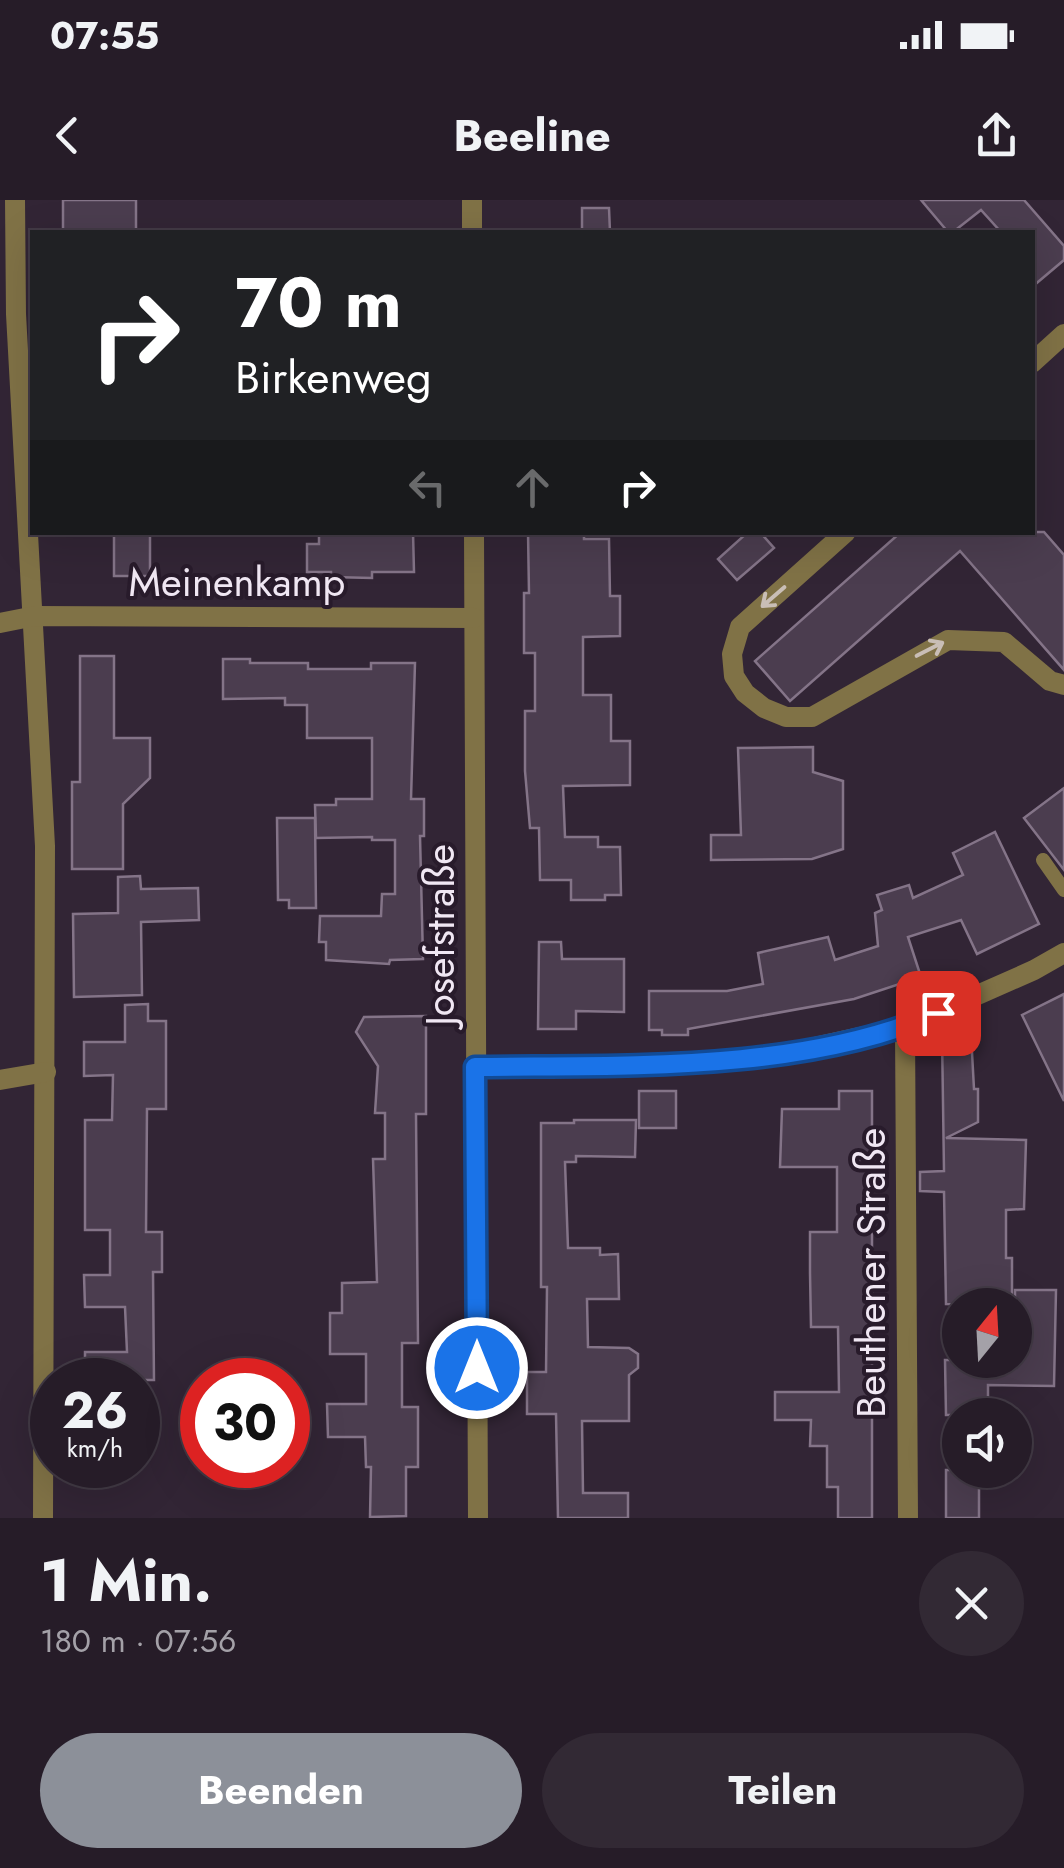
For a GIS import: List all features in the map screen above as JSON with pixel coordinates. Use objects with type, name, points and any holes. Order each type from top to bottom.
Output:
[{"type":"street","points":[[15,200],[8,313],[34,616],[45,846],[44,1518]]},
{"type":"street","points":[[472,200],[472,230]]},
{"type":"street","points":[[1035,360],[1064,334]]},
{"type":"street","name":"Josefstraße","points":[[474,535],[478,1518]]},
{"type":"street","points":[[843,535],[740,627],[732,654],[734,676],[745,693],[764,708],[786,716],[812,716],[948,640],[1004,642],[1050,681],[1064,685]]},
{"type":"street","name":"Meinenkamp","points":[[0,624],[34,616],[474,618]]},
{"type":"street","points":[[475,1067],[688,1064],[802,1050],[905,1027],[1064,954]]},
{"type":"street","name":"Beuthener Straße","points":[[905,1027],[908,1518]]},
{"type":"street","points":[[0,1080],[46,1072]]},
{"type":"lane","points":[[1043,860],[1064,890]]},
{"type":"building","points":[[63,200],[136,200],[136,230],[63,230]]},
{"type":"building","points":[[921,200],[1024,200],[1064,246],[1064,260],[1035,284],[1035,230],[999,230],[981,210],[956,230],[946,230]]},
{"type":"building","points":[[582,208],[609,208],[610,230],[582,230]]},
{"type":"building","points":[[1044,532],[1064,555],[1064,670],[960,551],[790,701],[755,661],[898,535]]},
{"type":"building","points":[[114,535],[150,535],[150,576],[114,576]]},
{"type":"building","points":[[319,535],[413,535],[414,572],[372,572],[372,578],[307,572],[307,544],[319,544]]},
{"type":"building","points":[[528,535],[609,539],[610,596],[620,596],[620,636],[583,637],[583,695],[611,695],[611,741],[630,741],[630,785],[563,786],[565,837],[598,837],[598,847],[620,847],[621,895],[605,895],[605,900],[571,900],[571,880],[540,880],[539,828],[530,828],[525,771],[525,711],[535,711],[535,653],[524,653],[524,593],[529,593]]},
{"type":"building","points":[[745,535],[763,535],[774,548],[737,580],[718,559]]},
{"type":"building","points":[[80,656],[114,656],[114,738],[150,738],[150,778],[123,804],[123,869],[72,869],[72,782],[80,782]]},
{"type":"building","points":[[223,659],[308,663],[308,669],[371,669],[371,663],[415,663],[411,799],[424,799],[424,836],[420,836],[423,959],[390,960],[389,964],[326,960],[326,942],[319,942],[320,916],[381,916],[382,894],[395,894],[395,840],[316,838],[315,805],[336,805],[336,799],[372,799],[372,738],[307,738],[307,705],[285,705],[285,698],[223,699]]},
{"type":"building","points":[[813,747],[813,772],[843,781],[843,849],[812,859],[711,860],[711,835],[741,835],[738,748]]},
{"type":"building","points":[[1064,788],[1064,870],[1024,818]]},
{"type":"building","points":[[277,818],[315,818],[316,908],[289,908],[289,900],[278,900]]},
{"type":"building","points":[[995,832],[1039,924],[977,954],[961,920],[908,937],[921,977],[854,999],[688,1029],[688,1035],[662,1035],[662,1030],[649,1030],[649,991],[727,991],[763,984],[758,953],[828,937],[835,960],[878,946],[875,913],[882,910],[877,895],[909,885],[913,898],[963,875],[953,853]]},
{"type":"building","points":[[140,876],[141,889],[198,888],[199,920],[141,922],[142,995],[74,997],[73,914],[118,913],[118,877]]},
{"type":"building","points":[[539,942],[561,942],[562,959],[624,959],[624,1012],[576,1011],[576,1029],[538,1029]]},
{"type":"building","points":[[1064,994],[1064,1101],[1022,1015]]},
{"type":"building","points":[[148,1004],[148,1021],[166,1021],[166,1109],[147,1109],[146,1232],[162,1232],[162,1272],[153,1272],[154,1358],[85,1358],[85,1352],[127,1352],[125,1307],[85,1307],[84,1275],[110,1275],[110,1230],[85,1230],[85,1120],[112,1120],[113,1075],[84,1076],[84,1042],[125,1042],[125,1005]]},
{"type":"building","points":[[426,1016],[426,1114],[416,1114],[418,1343],[402,1343],[402,1407],[418,1407],[418,1467],[406,1467],[406,1516],[370,1517],[371,1467],[366,1467],[365,1437],[328,1437],[327,1404],[366,1404],[366,1354],[330,1354],[330,1313],[342,1313],[342,1283],[377,1282],[373,1159],[385,1159],[385,1113],[375,1113],[378,1066],[356,1032],[364,1017]]},
{"type":"building","points":[[971,1034],[974,1089],[978,1089],[978,1122],[946,1138],[1026,1140],[1024,1209],[1006,1210],[1006,1258],[1012,1258],[1012,1288],[946,1288],[944,1192],[920,1191],[920,1172],[944,1171],[942,1035]]},
{"type":"building","points":[[639,1091],[676,1091],[676,1128],[639,1128]]},
{"type":"building","points":[[839,1091],[872,1091],[872,1518],[838,1518],[838,1487],[827,1487],[827,1446],[810,1446],[811,1420],[775,1420],[775,1392],[839,1392],[838,1327],[811,1327],[810,1273],[810,1232],[837,1232],[837,1167],[780,1167],[782,1109],[839,1109]]},
{"type":"building","points":[[636,1120],[635,1157],[576,1156],[576,1162],[565,1162],[568,1248],[600,1248],[600,1255],[618,1254],[619,1299],[587,1299],[588,1347],[629,1348],[638,1354],[638,1368],[629,1375],[629,1421],[582,1421],[583,1493],[628,1493],[628,1518],[558,1518],[556,1414],[527,1414],[527,1372],[546,1372],[547,1287],[541,1287],[541,1123]]},
{"type":"building","points":[[1032,1290],[1056,1290],[1054,1386],[988,1385],[988,1398],[946,1398],[945,1378],[1032,1378]]},
{"type":"building","points":[[946,1488],[979,1488],[979,1518],[946,1518]]},
{"type":"route","points":[[477,1368],[475,1067],[688,1064],[802,1050],[905,1027],[938,1013]]}]
